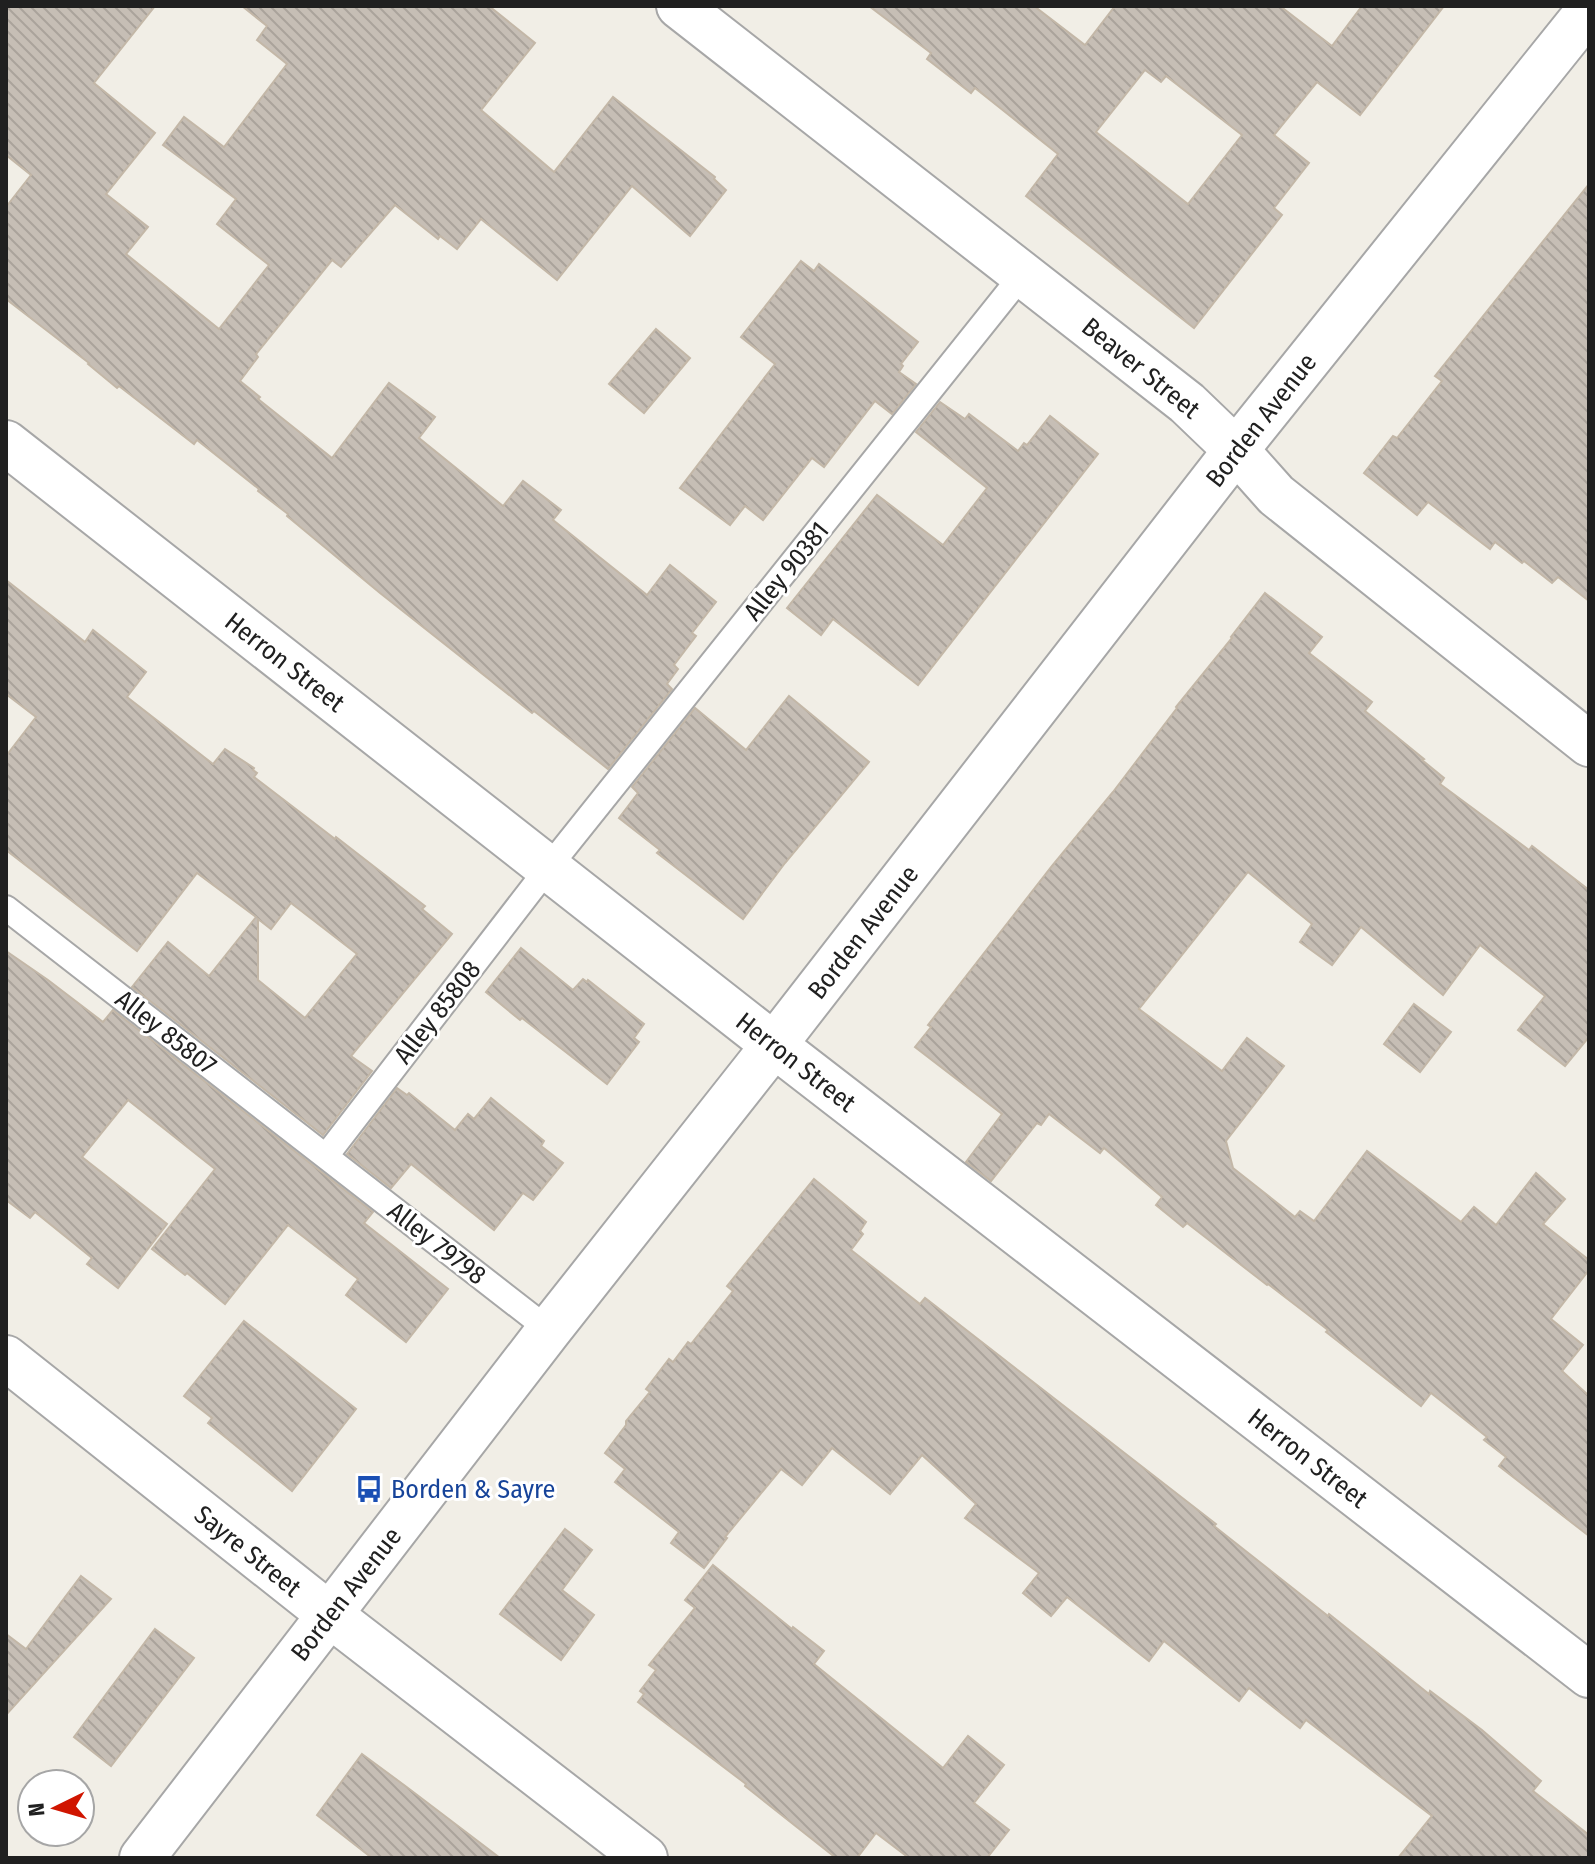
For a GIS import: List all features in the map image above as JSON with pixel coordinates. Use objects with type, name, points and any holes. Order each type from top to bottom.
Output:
[{"type":"street","name":"Beaver Street","points":[[679,6],[1187,403],[1236,450],[1276,495],[1589,744]]},
{"type":"street","name":"Borden Avenue","points":[[142,1858],[549,1330],[1236,450],[1589,10]]},
{"type":"street","name":"Herron Street","points":[[6,443],[774,1045],[1589,1675]]},
{"type":"street","name":"Sayre Street","points":[[6,1358],[330,1615],[645,1858]]},
{"type":"lane","name":"Alley 90381","points":[[548,868],[1023,274]]},
{"type":"lane","name":"Alley 85808","points":[[326,1156],[548,868]]},
{"type":"lane","name":"Alley 85807","points":[[6,908],[326,1156]]},
{"type":"lane","name":"Alley 79798","points":[[326,1156],[549,1330]]},
{"type":"building","points":[[6,6],[155,6],[94,83],[155,133],[106,194],[148,227],[126,254],[219,329],[269,265],[217,224],[236,199],[163,145],[184,117],[224,147],[287,64],[257,40],[267,26],[242,6],[489,6],[535,43],[481,110],[554,172],[613,97],[715,177],[726,190],[690,236],[632,186],[557,280],[481,219],[457,249],[440,236],[438,239],[395,205],[341,267],[332,260],[256,354],[258,357],[240,381],[332,458],[389,383],[435,417],[419,438],[503,506],[523,481],[561,510],[553,520],[647,595],[670,565],[716,602],[692,633],[696,636],[674,665],[678,669],[667,684],[672,689],[608,769],[380,593],[197,440],[194,444],[119,386],[117,388],[6,299],[6,207],[31,175],[6,155]]},
{"type":"building","points":[[869,6],[1034,6],[1085,45],[1115,6],[1280,6],[1332,46],[1362,6],[1444,6],[1360,115],[1317,82],[1274,135],[1309,163],[1274,208],[1282,215],[1194,328],[1026,196],[1058,154],[975,88],[971,93],[927,59],[931,53]],"holes":[[[1145,70],[1161,82],[1166,76],[1242,135],[1188,204],[1096,132]]]},
{"type":"building","points":[[1589,184],[1589,601],[1558,577],[1552,583],[1495,542],[1490,549],[1428,502],[1417,515],[1364,473],[1393,436],[1397,438],[1442,381],[1435,376]]},
{"type":"building","points":[[801,261],[814,271],[819,264],[918,342],[901,364],[903,366],[899,372],[916,384],[892,414],[875,401],[824,467],[812,458],[763,520],[745,506],[730,525],[680,488],[775,364],[741,337]]},
{"type":"building","points":[[656,329],[690,358],[644,413],[609,384]]},
{"type":"building","points":[[940,402],[965,419],[969,414],[1018,451],[1024,443],[1027,445],[1050,416],[1098,454],[918,685],[833,619],[821,635],[787,608],[877,495],[943,545],[987,488],[916,432]]},
{"type":"building","points":[[6,580],[85,642],[93,630],[146,672],[127,697],[213,764],[225,749],[254,768],[257,773],[254,777],[425,906],[422,909],[452,934],[351,1056],[372,1071],[323,1135],[132,987],[168,942],[209,976],[256,917],[197,873],[137,951],[6,850],[6,756],[36,717],[6,694]],"holes":[[[291,903],[357,954],[305,1018],[258,980],[258,919],[271,929]]]},
{"type":"building","points":[[1265,593],[1322,637],[1309,653],[1372,702],[1365,711],[1444,778],[1440,784],[1529,850],[1532,846],[1589,890],[1589,1037],[1565,1066],[1518,1030],[1545,996],[1480,945],[1443,995],[1361,927],[1332,965],[1300,942],[1312,924],[1248,872],[1139,1009],[1222,1071],[1247,1038],[1284,1066],[1226,1141],[1233,1168],[1295,1217],[1300,1211],[1314,1221],[1367,1151],[1461,1222],[1474,1207],[1496,1225],[1536,1173],[1565,1199],[1543,1224],[1589,1260],[1589,1270],[1551,1319],[1583,1345],[1562,1371],[1589,1396],[1589,1536],[1499,1466],[1506,1457],[1484,1440],[1487,1437],[1431,1393],[1421,1406],[1326,1332],[1328,1330],[1187,1223],[1183,1227],[1156,1205],[1162,1197],[1104,1148],[1100,1153],[1049,1114],[1041,1125],[1037,1123],[991,1181],[966,1162],[1002,1114],[915,1047],[931,1027],[928,1025],[1113,792]]},
{"type":"building","points":[[789,696],[869,762],[743,919],[657,853],[660,850],[619,818],[638,793],[632,787],[695,708],[746,750]]},
{"type":"building","points":[[521,948],[573,990],[583,979],[588,980],[644,1024],[634,1038],[639,1042],[607,1084],[486,992]]},
{"type":"building","points":[[6,951],[103,1022],[113,1010],[373,1212],[364,1223],[448,1289],[406,1342],[346,1295],[358,1279],[288,1225],[225,1304],[152,1249],[215,1169],[128,1100],[82,1157],[167,1224],[118,1288],[87,1264],[92,1258],[35,1212],[30,1218],[6,1200]]},
{"type":"building","points":[[1414,1004],[1451,1032],[1420,1072],[1384,1044]]},
{"type":"building","points":[[397,1088],[407,1095],[409,1093],[455,1130],[468,1114],[474,1119],[491,1098],[544,1141],[541,1146],[563,1163],[533,1200],[523,1193],[494,1230],[411,1164],[391,1188],[347,1154]]},
{"type":"building","points":[[814,1179],[866,1222],[860,1231],[863,1234],[851,1250],[920,1304],[925,1298],[1216,1524],[1214,1526],[1328,1616],[1429,1694],[1430,1691],[1482,1730],[1541,1781],[1533,1791],[1589,1835],[1589,1858],[1398,1858],[1432,1816],[1306,1720],[1300,1728],[1249,1688],[1239,1701],[1164,1641],[1149,1661],[1067,1597],[1051,1616],[1023,1593],[1039,1573],[965,1518],[976,1504],[922,1455],[890,1494],[832,1448],[802,1485],[781,1469],[725,1537],[704,1568],[671,1543],[679,1532],[615,1482],[625,1469],[605,1453],[650,1392],[646,1389],[669,1359],[673,1362],[688,1342],[691,1344],[733,1291],[727,1286]]},
{"type":"building","points":[[244,1321],[356,1409],[292,1491],[208,1423],[212,1418],[184,1396]]},
{"type":"building","points":[[565,1529],[592,1550],[562,1590],[594,1615],[561,1660],[500,1614]]},
{"type":"building","points":[[713,1565],[824,1651],[814,1664],[943,1768],[968,1736],[1004,1765],[974,1803],[1009,1830],[987,1858],[909,1858],[876,1833],[857,1858],[836,1858],[746,1784],[638,1702],[644,1694],[640,1691],[656,1670],[649,1665],[695,1608],[685,1600]]},
{"type":"building","points":[[81,1576],[111,1599],[6,1715],[6,1634],[26,1649]]},
{"type":"building","points":[[155,1629],[194,1658],[111,1766],[74,1737]]},
{"type":"building","points":[[362,1754],[500,1858],[372,1858],[317,1815]]},
{"type":"place","name":"Borden & Sayre","points":[[369,1489]]}]
